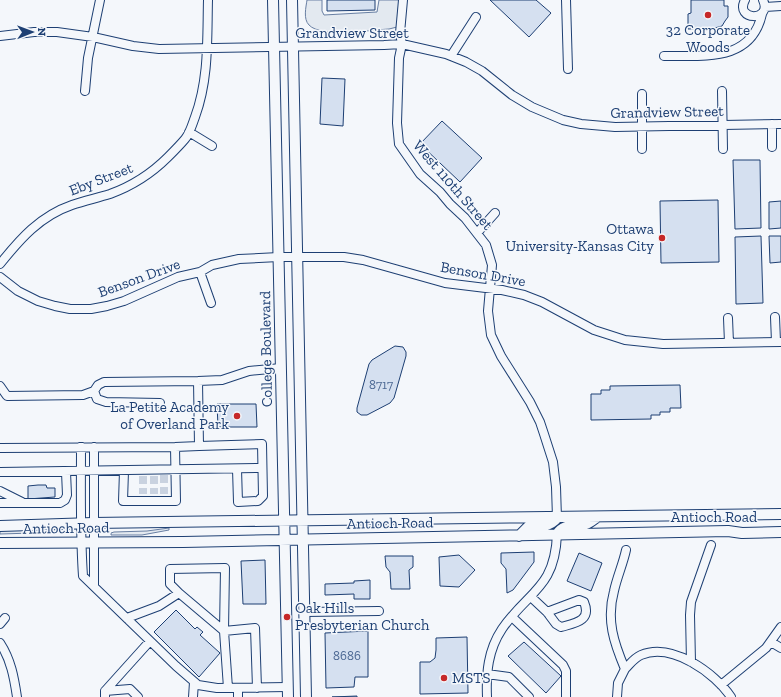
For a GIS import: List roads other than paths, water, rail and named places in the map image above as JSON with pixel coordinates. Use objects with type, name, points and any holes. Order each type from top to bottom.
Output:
[{"type":"main road","name":"College Boulevard","points":[[273,0],[288,692]]},
{"type":"main road","points":[[292,0],[306,697]]},
{"type":"main road","name":"Antioch Road","points":[[0,526],[93,523],[781,514]]},
{"type":"main road","points":[[557,534],[564,527],[588,524],[597,517]]},
{"type":"main road","points":[[519,536],[528,527],[545,526],[557,518]]},
{"type":"main road","name":"Antioch Road","points":[[0,543],[303,540],[728,531],[742,533],[781,532]]},
{"type":"street","points":[[85,91],[88,58],[100,0]]},
{"type":"street","name":"Eby Street","points":[[0,264],[19,241],[42,220],[58,211],[109,194],[144,178],[185,140],[204,88],[208,0]]},
{"type":"street","name":"West 110th Street","points":[[403,0],[400,33],[402,44],[399,58],[397,123],[399,144],[420,174],[465,218],[486,245],[492,265],[489,288],[489,322],[491,335],[501,356],[530,402],[540,422],[548,444],[553,462],[556,487],[557,518]]},
{"type":"street","points":[[566,0],[568,69]]},
{"type":"street","points":[[745,0],[743,6],[747,14],[754,17],[763,7],[781,6]]},
{"type":"street","points":[[664,56],[719,55],[739,48],[752,38],[760,24],[763,7]]},
{"type":"street","points":[[451,56],[476,17]]},
{"type":"street","name":"Grandview Street","points":[[0,36],[34,32],[57,32],[152,48],[402,44],[424,48],[466,62],[482,71],[512,95],[532,107],[563,120],[581,124],[606,126],[781,124]]},
{"type":"street","points":[[722,91],[723,149]]},
{"type":"street","points":[[642,94],[642,150]]},
{"type":"street","points":[[772,124],[772,147]]},
{"type":"street","points":[[189,132],[212,146]]},
{"type":"street","points":[[477,233],[495,213]]},
{"type":"street","name":"Benson Drive","points":[[0,277],[18,291],[42,302],[70,309],[90,309],[124,301],[178,277],[200,272],[212,265],[239,259],[330,256],[362,260],[444,283],[511,291],[536,299],[594,330],[625,340],[663,344],[778,342]]},
{"type":"street","name":"Benson Drive","points":[[200,272],[211,303]]},
{"type":"street","points":[[775,317],[778,342]]},
{"type":"street","points":[[728,318],[729,343]]},
{"type":"street","points":[[0,386],[7,396],[83,395],[94,391],[98,385],[104,382],[222,380],[249,371],[281,368]]},
{"type":"street","points":[[198,381],[199,446]]},
{"type":"street","points":[[94,391],[97,399],[106,402],[160,402]]},
{"type":"street","points":[[0,448],[176,448],[262,444],[263,496],[258,501],[238,502],[237,469]]},
{"type":"street","points":[[80,447],[80,524],[83,576],[194,682],[204,686],[257,688],[288,692]]},
{"type":"street","points":[[94,448],[94,586]]},
{"type":"street","points":[[124,471],[124,501],[143,498],[164,498],[176,501],[176,448]]},
{"type":"street","points":[[0,472],[124,471],[164,473],[176,470],[262,468]]},
{"type":"street","points":[[0,503],[60,503],[66,500],[67,495],[66,472]]},
{"type":"street","points":[[0,490],[24,503]]},
{"type":"street","points":[[486,697],[487,674],[494,644],[502,630],[542,585],[552,567],[556,549],[557,534]]},
{"type":"street","points":[[692,662],[690,615],[691,602],[712,545]]},
{"type":"street","points":[[625,669],[612,637],[611,610],[613,594],[626,550]]},
{"type":"street","points":[[228,688],[224,631],[225,568],[170,569],[170,584],[224,631],[255,628],[257,688]]},
{"type":"street","points":[[127,618],[159,606],[179,593]]},
{"type":"street","points":[[531,597],[547,612],[556,624],[561,627],[582,620],[586,615],[586,607],[584,602],[579,600],[547,612]]},
{"type":"street","points":[[304,612],[379,611]]},
{"type":"street","points":[[512,618],[563,665],[566,671],[566,697]]},
{"type":"street","points":[[721,685],[758,656],[771,642],[781,627]]},
{"type":"street","points":[[105,694],[150,641]]},
{"type":"street","points":[[771,642],[781,648]]},
{"type":"street","points":[[0,643],[10,662],[17,697]]},
{"type":"street","points":[[617,697],[618,683],[625,669],[634,659],[650,652],[669,653],[692,662],[713,677],[731,697]]},
{"type":"street","points":[[487,674],[509,677],[529,697]]},
{"type":"street","points":[[193,697],[194,682]]},
{"type":"street","points":[[238,688],[238,697]]},
{"type":"street","points":[[105,694],[130,689],[138,697]]},
{"type":"tunnel","points":[[164,475],[164,494]]},
{"type":"tunnel","points":[[143,476],[143,494]]},
{"type":"tunnel","points":[[154,476],[154,494]]},
{"type":"place","name":"32 Corporate Woods","points":[[708,15]]},
{"type":"place","name":"Ottawa University-Kansas City","points":[[662,238]]},
{"type":"place","name":"La Petite Academy of Overland Park","points":[[237,416]]},
{"type":"place","name":"Oak Hills Presbyterian Church","points":[[287,617]]},
{"type":"place","name":"MSTS","points":[[444,678]]}]
